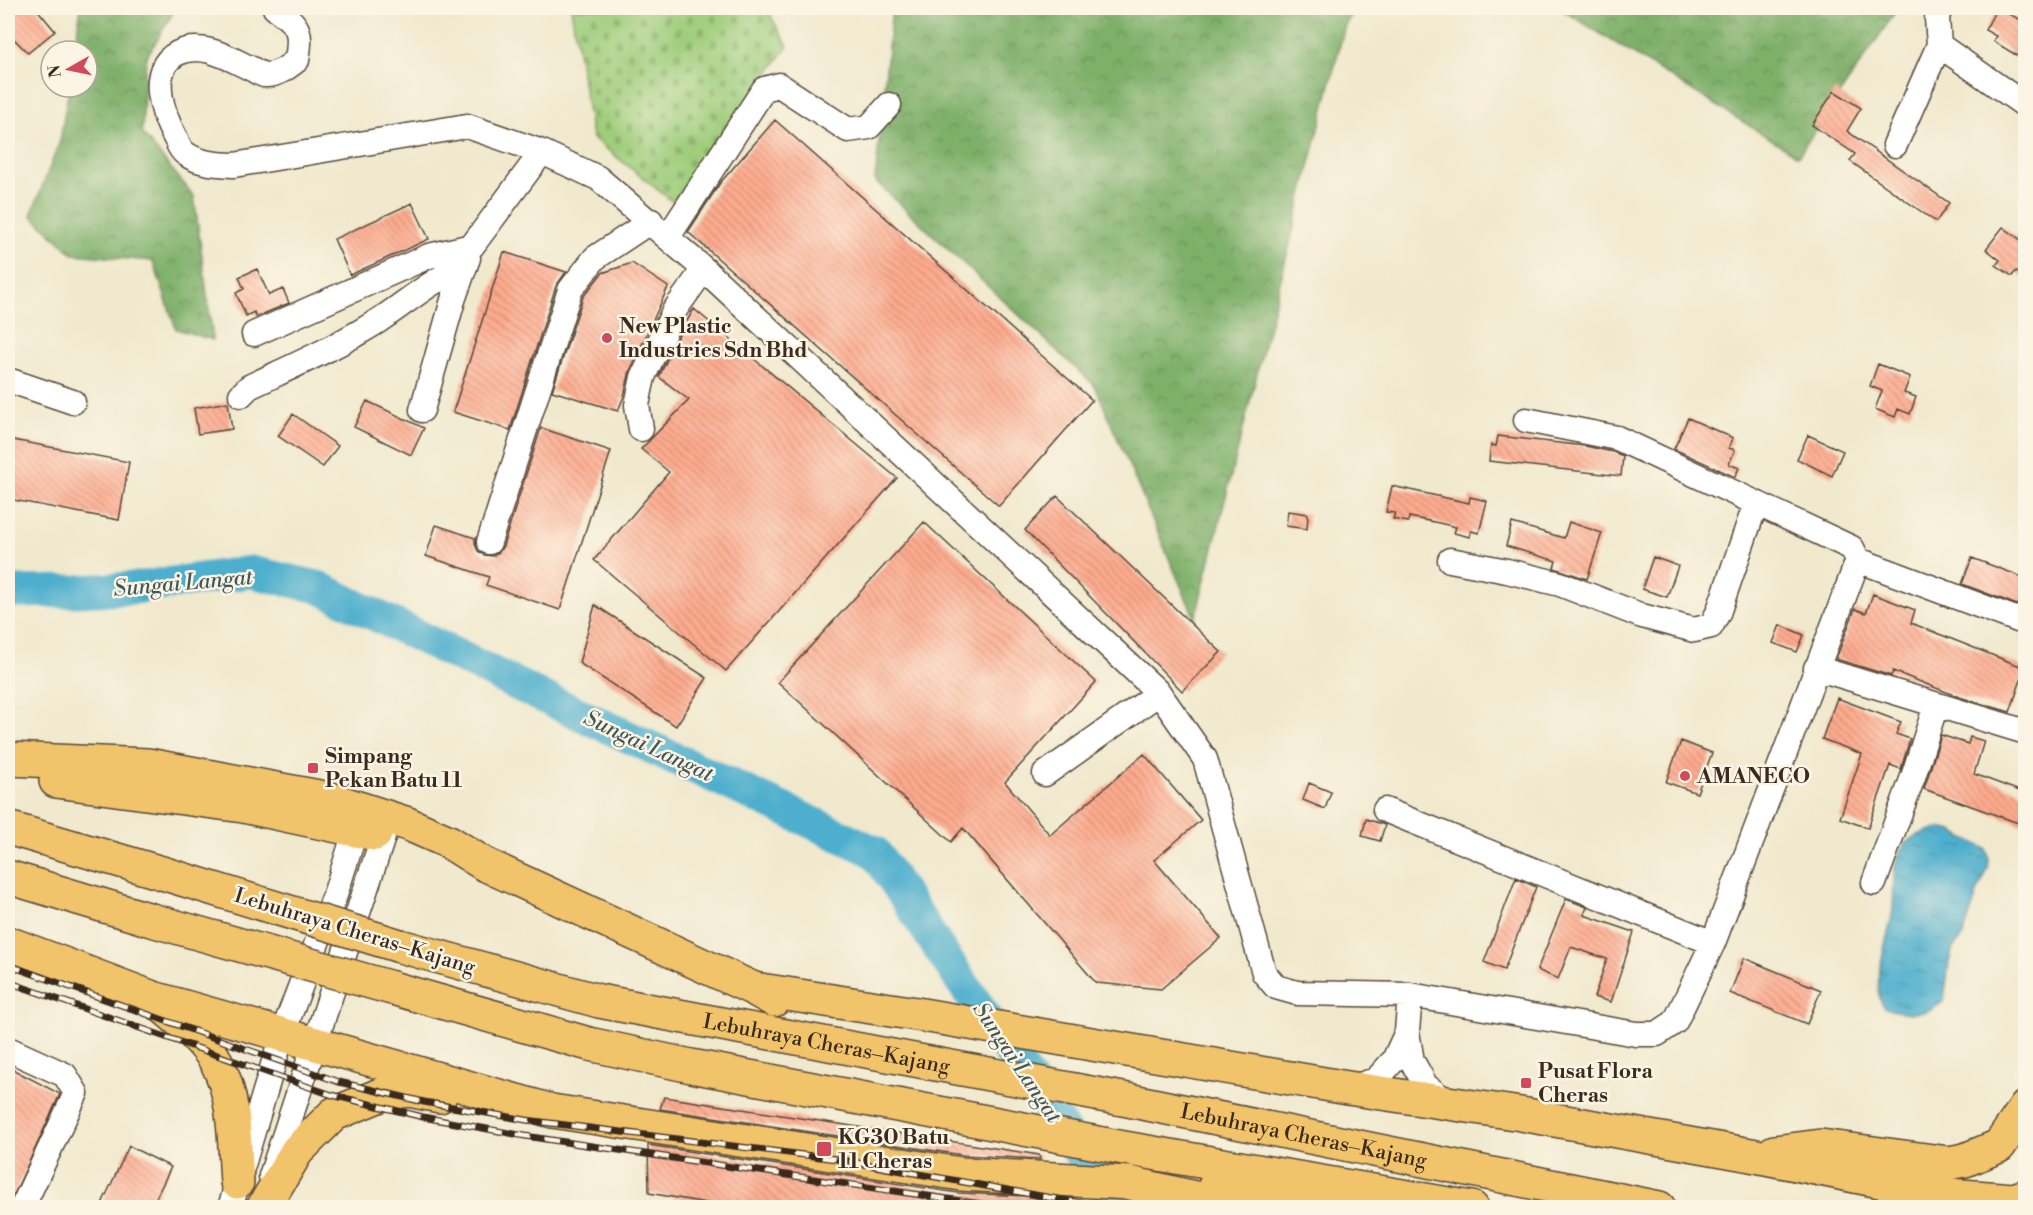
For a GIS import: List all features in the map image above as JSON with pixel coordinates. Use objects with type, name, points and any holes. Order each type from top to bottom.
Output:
[{"type":"highway","points":[[8,759],[148,765],[330,799],[408,824],[449,842],[484,864],[754,989],[817,1025],[874,1052]]},
{"type":"highway","points":[[8,771],[60,782],[243,806],[369,833],[436,856],[484,864]]},
{"type":"highway","name":"Lebuhraya Cheras–Kajang","points":[[8,828],[400,946],[599,1001],[1128,1100],[1659,1208]]},
{"type":"highway","name":"Lebuhraya Cheras–Kajang","points":[[8,877],[589,1044],[691,1066],[1124,1148],[1472,1208]]},
{"type":"highway","points":[[8,943],[153,998],[552,1111],[961,1174],[1143,1180],[1239,1208]]},
{"type":"highway","points":[[754,989],[917,1014],[1116,1050],[1348,1088],[1521,1114],[1751,1155],[1949,1195],[2013,1200],[2025,1196]]},
{"type":"highway","points":[[153,998],[194,1034],[217,1063],[228,1091],[232,1118],[234,1195]]},
{"type":"highway","points":[[691,1066],[725,1083],[767,1097],[1143,1180],[1321,1208]]},
{"type":"highway","points":[[262,1208],[297,1151],[334,1114],[380,1095],[408,1090],[502,1110],[552,1111]]},
{"type":"highway","points":[[1751,1155],[1821,1146],[1948,1164],[1965,1160],[1999,1146],[2025,1107]]},
{"type":"street","points":[[275,8],[295,23],[300,42],[297,60],[283,71],[265,75],[214,52],[195,49],[177,53],[165,65],[159,85],[162,103],[171,130],[184,154],[205,163],[234,165],[467,126],[542,152],[598,178],[704,269],[1159,693],[1205,759],[1264,973],[1276,987],[1297,993],[1410,995],[1636,1034],[1657,1034],[1675,1022],[1713,943],[1858,560]]},
{"type":"street","points":[[1895,145],[1939,45],[1936,18],[1940,8]]},
{"type":"street","points":[[1939,45],[2025,106]]},
{"type":"street","points":[[489,542],[570,290],[595,258],[659,229],[764,89],[779,85],[848,130],[868,127],[889,105]]},
{"type":"street","points":[[422,410],[468,256],[542,152]]},
{"type":"street","points":[[254,334],[429,256],[468,256]]},
{"type":"street","points":[[241,395],[249,387],[329,350],[379,320],[468,256]]},
{"type":"street","points":[[641,429],[638,405],[643,377],[674,310],[704,269]]},
{"type":"street","points":[[8,380],[73,402]]},
{"type":"street","points":[[1526,420],[1617,438],[1852,548],[1858,560],[2025,623]]},
{"type":"street","points":[[1450,560],[1560,584],[1642,616],[1694,630],[1711,626],[1718,613],[1756,503]]},
{"type":"street","points":[[1816,668],[2025,732]]},
{"type":"street","points":[[1045,774],[1159,693]]},
{"type":"street","points":[[1874,884],[1913,777],[1936,705]]},
{"type":"street","points":[[1385,810],[1713,943]]},
{"type":"street","points":[[234,1195],[282,1035],[335,895],[369,833]]},
{"type":"street","points":[[262,1208],[315,1044],[369,833]]},
{"type":"street","points":[[1410,995],[1407,1032],[1412,1061],[1426,1086],[1450,1103]]},
{"type":"street","points":[[1348,1088],[1376,1080],[1394,1060],[1407,1032]]},
{"type":"street","points":[[8,1049],[65,1075],[76,1093],[22,1208]]},
{"type":"green space","points":[[81,8],[176,8],[146,58],[142,133],[194,196],[213,340],[176,329],[153,261],[73,254],[31,215],[60,141],[67,99],[99,99],[99,39],[76,39]]},
{"type":"green space","points":[[571,8],[766,8],[788,46],[673,202],[592,137]]},
{"type":"green space","points":[[892,8],[1357,8],[1345,25],[1195,619],[1095,386],[875,181]]},
{"type":"green space","points":[[1559,8],[1898,8],[1798,156]]},
{"type":"water","points":[[1938,828],[1952,831],[1986,849],[1989,858],[1988,869],[1978,890],[1963,936],[1953,948],[1944,1001],[1920,1013],[1891,1010],[1885,1007],[1880,1000],[1878,989],[1881,963],[1892,915],[1897,859],[1903,847],[1912,839]]},
{"type":"building","points":[[8,8],[36,8],[55,31],[45,39],[39,39],[39,44],[28,53],[8,33]]},
{"type":"building","points":[[1997,8],[2025,22],[2020,33],[2025,36],[2025,45],[2019,57],[1993,41],[1996,36],[1985,30]]},
{"type":"building","points":[[1834,91],[1861,108],[1847,131],[1949,203],[1936,222],[1850,161],[1855,154],[1812,125]]},
{"type":"building","points":[[775,120],[1092,400],[999,506],[688,232],[720,183]]},
{"type":"building","points":[[412,203],[429,239],[350,275],[334,239]]},
{"type":"building","points":[[2003,227],[2025,243],[2025,279],[2016,271],[2012,276],[1996,265],[2000,260],[1986,249]]},
{"type":"building","points":[[504,252],[566,272],[556,286],[510,430],[453,412]]},
{"type":"building","name":"New Plastic Industries Sdn Bhd","points":[[632,263],[668,287],[630,371],[618,411],[552,391],[583,297],[602,273]]},
{"type":"building","points":[[257,269],[269,295],[283,289],[289,303],[256,317],[254,312],[246,316],[236,293],[244,289],[239,277]]},
{"type":"building","points":[[694,309],[897,478],[726,671],[594,560],[669,472],[641,449],[689,400],[659,377],[679,334]]},
{"type":"building","points":[[1878,364],[1910,377],[1904,393],[1916,397],[1910,414],[1898,409],[1895,417],[1875,409],[1882,391],[1870,386]]},
{"type":"building","points":[[367,401],[424,428],[411,455],[354,427]]},
{"type":"building","points":[[228,402],[232,429],[198,434],[194,408]]},
{"type":"building","points":[[293,414],[338,446],[323,467],[278,436]]},
{"type":"building","points":[[1688,418],[1733,438],[1729,448],[1735,450],[1729,464],[1739,468],[1735,477],[1674,449]]},
{"type":"building","points":[[541,428],[611,451],[560,610],[486,585],[489,577],[426,556],[436,525],[475,538],[478,551],[484,555],[493,556],[499,552],[503,546]]},
{"type":"building","points":[[1808,435],[1843,451],[1832,476],[1797,459]]},
{"type":"building","points":[[1498,436],[1585,446],[1613,452],[1623,456],[1621,476],[1489,461],[1491,445],[1496,446]]},
{"type":"building","points":[[8,439],[129,462],[119,520],[8,499]]},
{"type":"building","points":[[1392,486],[1469,503],[1470,497],[1487,501],[1479,533],[1471,531],[1470,537],[1454,533],[1456,527],[1439,523],[1409,517],[1408,522],[1393,519],[1395,513],[1386,512]]},
{"type":"building","points":[[1057,496],[1221,652],[1182,691],[1025,530]]},
{"type":"building","points":[[1288,511],[1308,514],[1307,529],[1286,526]]},
{"type":"building","points":[[924,522],[1096,682],[1005,782],[1050,835],[1144,754],[1201,820],[1154,860],[1221,938],[1161,989],[1096,983],[963,828],[951,842],[778,682]]},
{"type":"building","points":[[1569,522],[1602,533],[1587,579],[1554,568],[1556,561],[1506,546],[1512,523],[1564,538]]},
{"type":"building","points":[[1653,557],[1678,566],[1667,597],[1642,589]]},
{"type":"building","points":[[1972,558],[2025,578],[2025,608],[1962,584]]},
{"type":"building","points":[[1873,594],[1915,610],[1911,623],[2025,668],[2010,712],[1959,697],[1893,671],[1891,676],[1836,659],[1855,609],[1866,613]]},
{"type":"building","points":[[595,605],[707,678],[676,726],[579,663]]},
{"type":"building","points":[[1780,625],[1804,635],[1797,652],[1773,643]]},
{"type":"building","points":[[1837,698],[1901,722],[1896,734],[1910,739],[1901,769],[1890,765],[1868,828],[1840,818],[1862,754],[1822,739]]},
{"type":"building","points":[[1941,735],[1968,744],[1970,737],[1984,741],[1974,774],[2025,793],[2025,822],[2022,821],[2021,824],[1924,789]]},
{"type":"building","points":[[1681,741],[1712,753],[1697,793],[1666,782]]},
{"type":"building","points":[[1309,783],[1331,792],[1325,809],[1303,800]]},
{"type":"building","points":[[1366,819],[1385,825],[1380,841],[1362,836]]},
{"type":"building","points":[[1516,878],[1536,887],[1504,970],[1484,962]]},
{"type":"building","points":[[1566,899],[1587,907],[1584,915],[1634,932],[1611,1002],[1594,997],[1607,959],[1571,947],[1558,979],[1537,970]]},
{"type":"building","points":[[1744,958],[1821,990],[1807,1024],[1730,993]]},
{"type":"building","points":[[12,1069],[60,1094],[8,1208],[8,1079]]},
{"type":"building","points":[[664,1097],[1039,1155],[1040,1159],[963,1155],[660,1109]]},
{"type":"building","points":[[648,1145],[958,1193],[1044,1197],[1045,1208],[735,1208],[649,1193]]},
{"type":"building","points":[[129,1146],[171,1167],[151,1208],[100,1208]]},
{"type":"waterway","name":"Sungai Langat","points":[[8,592],[135,588],[251,572],[318,587],[528,690],[875,852],[1117,1208]]},
{"type":"railway","points":[[8,965],[339,1082],[424,1102],[526,1120],[836,1159],[1117,1208]]},
{"type":"railway","points":[[8,982],[332,1095],[423,1117],[525,1136],[1008,1208]]},
{"type":"place","name":"New Plastic Industries Sdn Bhd","points":[[607,338]]},
{"type":"place","name":"Simpang Pekan Batu 11","points":[[313,768]]},
{"type":"place","name":"AMANECO","points":[[1685,776]]},
{"type":"place","name":"Pusat Flora Cheras","points":[[1526,1083]]},
{"type":"place","name":"KG30 Batu 11 Cheras","points":[[824,1149]]}]
